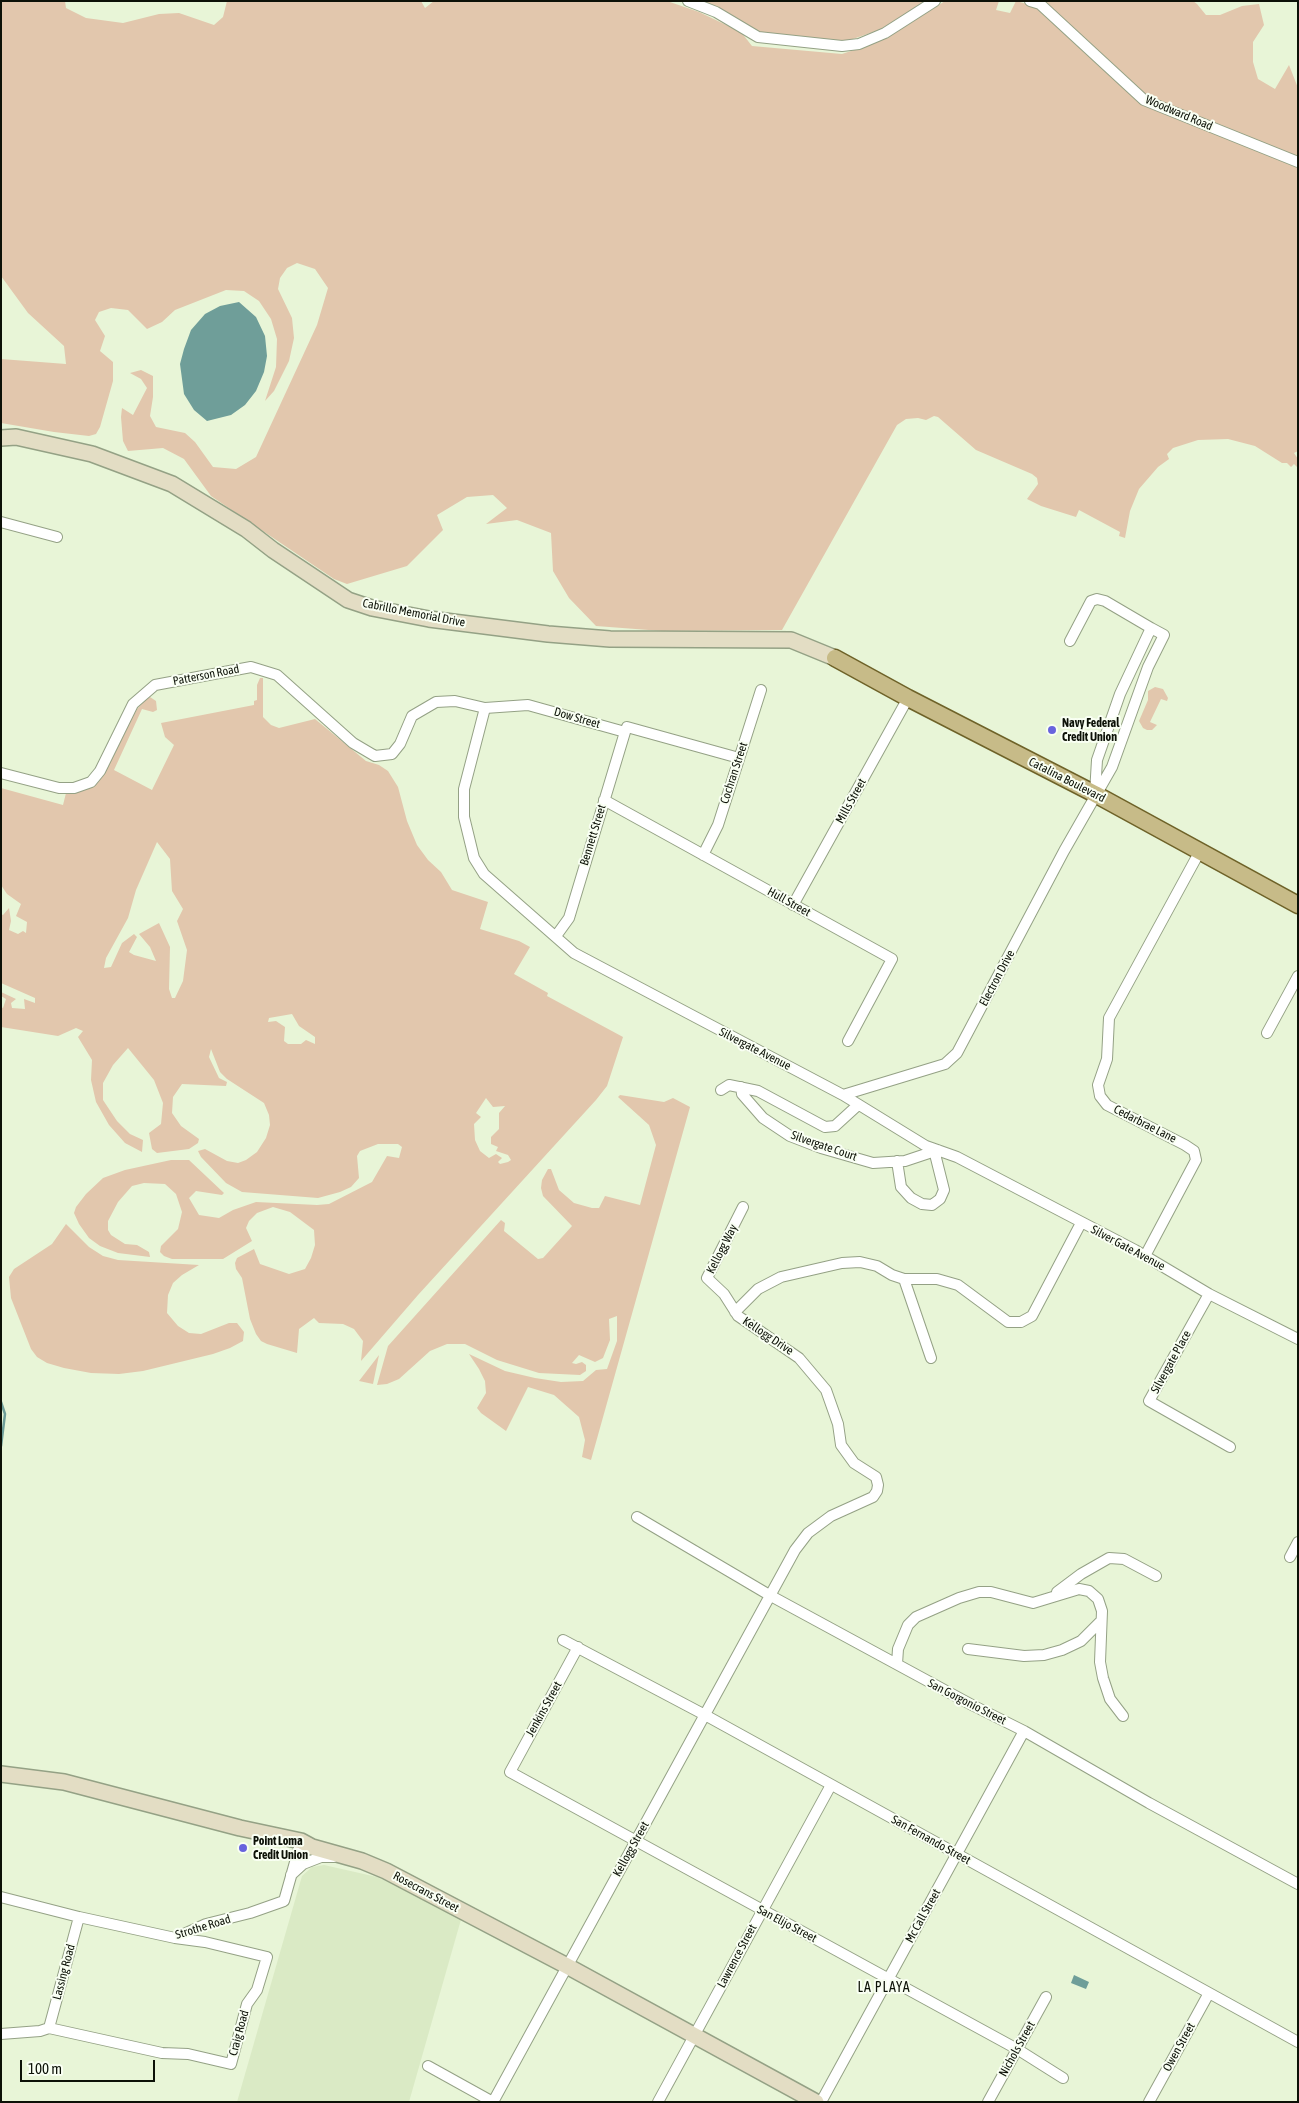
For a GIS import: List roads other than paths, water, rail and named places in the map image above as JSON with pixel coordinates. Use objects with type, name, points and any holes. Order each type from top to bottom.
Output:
[{"type":"main road","name":"Catalina Boulevard","points":[[835,658],[908,698],[1095,794],[1298,905]]},
{"type":"street","points":[[688,1],[716,12],[758,37],[842,46],[859,44],[885,33],[935,1]]},
{"type":"street","name":"Woodward Road","points":[[1030,1],[1040,4],[1144,100],[1298,162]]},
{"type":"street","name":"Cabrillo Memorial Drive","points":[[1,438],[16,437],[92,454],[172,484],[246,529],[273,550],[348,600],[372,608],[429,619],[548,634],[610,639],[791,640],[835,658]]},
{"type":"street","points":[[1,522],[57,537]]},
{"type":"street","points":[[1070,641],[1091,601],[1097,599],[1105,601],[1151,628]]},
{"type":"street","name":"Electron Drive","points":[[843,1095],[945,1064],[957,1053],[1095,794],[1112,767],[1148,667],[1164,635],[1151,628],[1120,694],[1096,760],[1095,794]]},
{"type":"street","name":"Patterson Road","points":[[1,772],[59,788],[74,788],[90,782],[100,771],[133,704],[155,685],[251,667],[277,675],[353,743],[375,756],[392,754],[400,744],[412,716]]},
{"type":"street","name":"Cochran Street","points":[[703,855],[718,825],[761,690]]},
{"type":"street","name":"Mills Street","points":[[793,905],[908,698]]},
{"type":"street","name":"Dow Street","points":[[412,716],[436,702],[455,701],[486,708],[528,705],[626,732],[627,727],[739,758]]},
{"type":"street","points":[[486,708],[464,789],[464,817],[474,858],[484,874],[556,936]]},
{"type":"street","name":"Bennett Street","points":[[556,936],[569,918],[626,732]]},
{"type":"street","name":"Hull Street","points":[[604,800],[892,959],[848,1041]]},
{"type":"street","name":"Cedarbrae Lane","points":[[1145,1256],[1196,1160],[1194,1151],[1107,1105],[1100,1096],[1098,1085],[1107,1059],[1109,1018],[1200,851]]},
{"type":"street","name":"Silvergate Avenue","points":[[556,936],[574,953],[843,1095],[926,1146],[958,1157]]},
{"type":"street","points":[[1266,1033],[1298,976]]},
{"type":"street","name":"Silvergate Court","points":[[721,1090],[729,1085],[758,1091],[825,1127],[836,1126],[858,1105]]},
{"type":"street","name":"Silvergate Court","points":[[741,1087],[742,1094],[762,1118],[790,1136],[821,1148],[873,1163],[905,1161],[936,1150]]},
{"type":"street","points":[[897,1161],[902,1187],[911,1198],[922,1204],[932,1205],[940,1199],[944,1190],[936,1150]]},
{"type":"street","name":"Silver Gate Avenue","points":[[958,1157],[1145,1256],[1209,1294],[1298,1339]]},
{"type":"street","name":"Kellogg Way","points":[[735,1312],[724,1294],[707,1278],[743,1208]]},
{"type":"street","name":"Kellogg Drive","points":[[771,1596],[795,1550],[808,1533],[830,1516],[873,1497],[878,1485],[876,1477],[854,1463],[841,1444],[838,1424],[826,1390],[800,1358],[735,1312],[758,1289],[781,1277],[842,1263],[860,1262],[877,1266],[892,1275],[904,1279],[937,1279],[958,1285],[1008,1322],[1021,1322],[1032,1316],[1081,1223]]},
{"type":"street","points":[[904,1279],[931,1358]]},
{"type":"street","name":"Silvergate Place","points":[[1209,1294],[1149,1401],[1230,1447]]},
{"type":"street","name":"San Gorgonio Street","points":[[637,1518],[771,1596],[972,1705],[1024,1730],[1149,1803],[1298,1884]]},
{"type":"street","points":[[1290,1557],[1298,1542]]},
{"type":"street","points":[[1048,1599],[1081,1574],[1109,1558],[1124,1559],[1156,1576]]},
{"type":"street","points":[[897,1664],[898,1650],[908,1625],[916,1617],[959,1598],[979,1592],[991,1592],[1033,1603],[1079,1589],[1089,1591],[1098,1599],[1102,1610],[1100,1662],[1103,1678],[1110,1699],[1123,1716]]},
{"type":"street","name":"Kellogg Street","points":[[493,2102],[771,1596]]},
{"type":"street","points":[[968,1649],[1024,1656],[1044,1655],[1062,1650],[1080,1641],[1101,1621]]},
{"type":"street","name":"San Fernando Street","points":[[563,1640],[578,1646],[705,1715],[1298,2042]]},
{"type":"street","name":"Jenkins Street","points":[[510,1772],[578,1646]]},
{"type":"street","name":"Mc Call Street","points":[[821,2102],[1024,1730]]},
{"type":"street","name":"San Elijo Street","points":[[510,1772],[1017,2049],[1063,2078]]},
{"type":"street","name":"Rosecrans Street","points":[[1,1774],[64,1782],[240,1828],[301,1841],[312,1847],[348,1857],[391,1873],[567,1966],[816,2102]]},
{"type":"street","name":"Lawrence Street","points":[[658,2102],[831,1785]]},
{"type":"street","name":"Strothe Road","points":[[1,1896],[79,1917],[175,1938],[206,1924],[250,1913],[284,1901],[301,1841]]},
{"type":"street","points":[[291,1876],[303,1864],[321,1857],[348,1857]]},
{"type":"street","name":"Lassing Road","points":[[49,2028],[79,1917]]},
{"type":"street","name":"Craig Road","points":[[1,2034],[40,2031],[49,2028],[162,2053],[188,2054],[231,2064],[247,2004],[258,1990],[267,1957],[205,1942],[175,1938]]},
{"type":"street","name":"Owen Street","points":[[1149,2102],[1209,1993]]},
{"type":"street","name":"Nichols Street","points":[[988,2102],[1046,1997]]},
{"type":"street","points":[[428,2066],[493,2102]]},
{"type":"water","points":[[239,302],[256,317],[265,336],[267,356],[264,372],[256,391],[245,405],[231,415],[207,421],[194,410],[184,394],[180,364],[184,349],[191,330],[205,314],[220,306]]},
{"type":"water","points":[[1074,1975],[1089,1982],[1086,1989],[1071,1983]]},
{"type":"waterway","points":[[1,1402],[5,1414],[1,1446]]},
{"type":"place","name":"Navy Federal Credit Union","points":[[1052,730]]},
{"type":"place","name":"Point Loma Credit Union","points":[[243,1848]]},
{"type":"district","name":"LA PLAYA","points":[[884,1988]]}]
